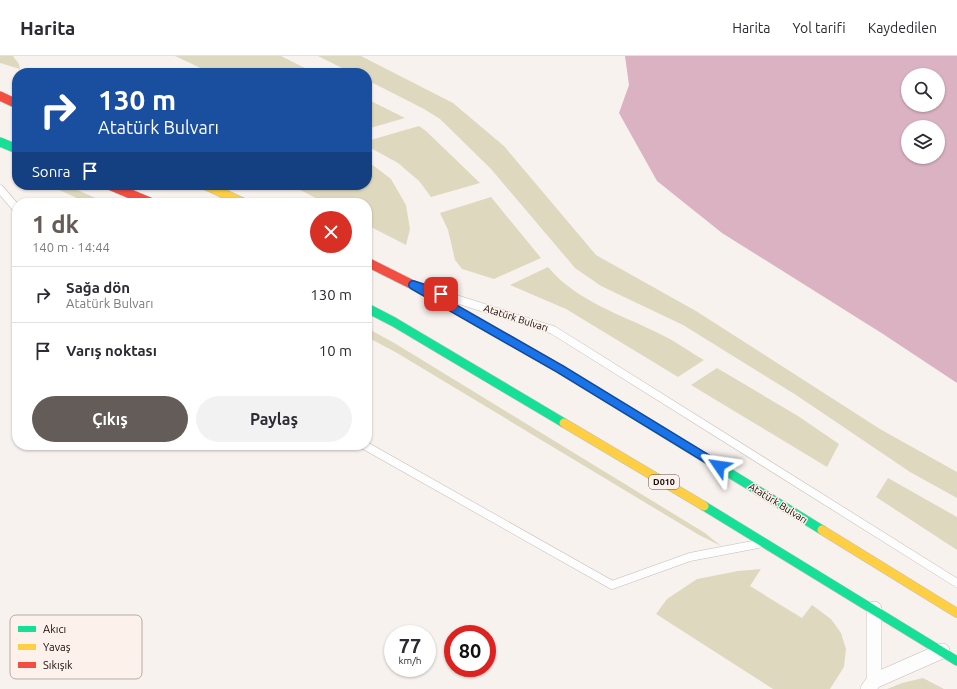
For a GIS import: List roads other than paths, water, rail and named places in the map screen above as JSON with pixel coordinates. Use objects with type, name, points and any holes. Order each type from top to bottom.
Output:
[{"type":"highway","points":[[0,96],[12,102]]},
{"type":"highway","points":[[0,142],[12,147]]},
{"type":"highway","points":[[121,190],[140,198]]},
{"type":"highway","points":[[216,190],[233,198]]},
{"type":"highway","name":"Atatürk Bulvarı","points":[[372,264],[413,285],[560,369],[957,613]]},
{"type":"highway","name":"D010","points":[[372,311],[765,542],[957,661]]},
{"type":"street","points":[[874,609],[871,685],[942,651]]},
{"type":"lane","points":[[0,189],[12,203]]},
{"type":"lane","name":"Atatürk Bulvarı","points":[[413,285],[553,330],[957,583]]},
{"type":"lane","points":[[372,450],[612,585],[690,557],[765,542]]}]
